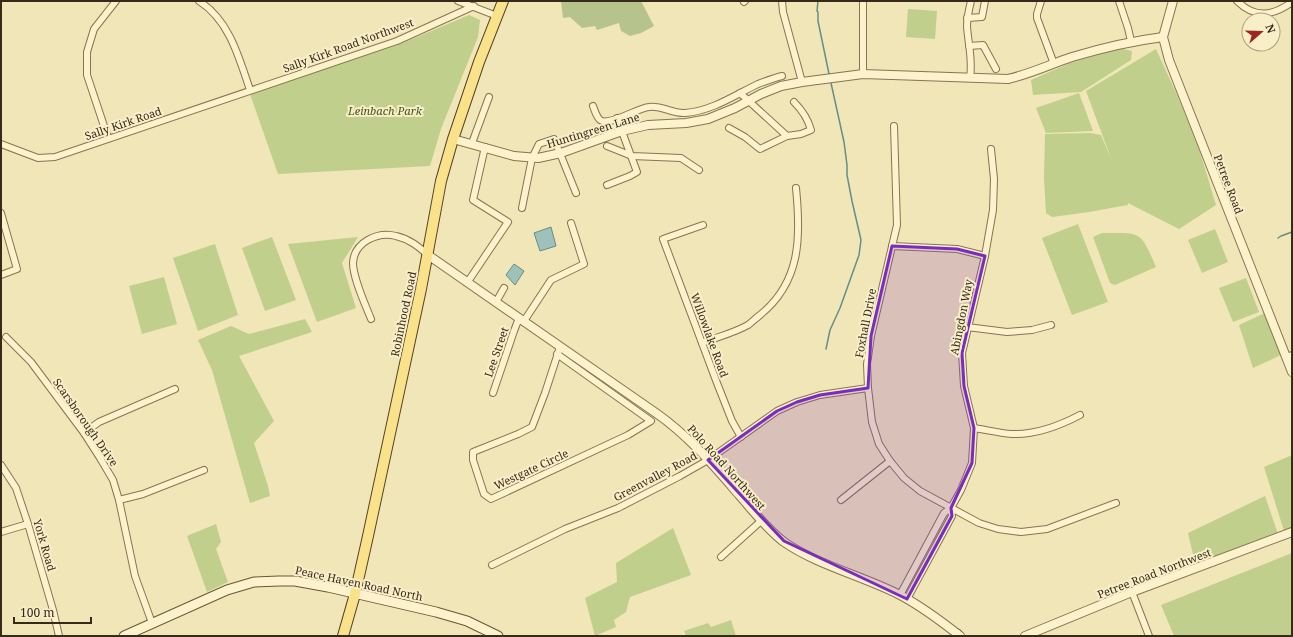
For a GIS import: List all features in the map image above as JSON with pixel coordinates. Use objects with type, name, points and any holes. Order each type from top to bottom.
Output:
[{"type":"main road","name":"Robinhood Road","points":[[343,636],[355,594],[428,255],[441,181],[453,139],[479,62],[503,1]]},
{"type":"main road","name":"Peace Haven Road North","points":[[124,636],[227,590],[254,582],[295,581],[328,587],[436,612],[467,621],[498,636]]},
{"type":"street","points":[[108,138],[87,75],[86,52],[94,29],[116,1]]},
{"type":"street","points":[[199,1],[208,6],[226,29],[232,40],[250,90]]},
{"type":"street","points":[[458,1],[497,16]]},
{"type":"street","points":[[782,1],[783,12],[802,82]]},
{"type":"street","points":[[863,1],[863,74]]},
{"type":"street","points":[[970,77],[972,68],[967,18],[971,1]]},
{"type":"street","points":[[967,18],[982,17],[985,1]]},
{"type":"street","points":[[1041,1],[1037,14],[1054,64]]},
{"type":"street","points":[[1119,1],[1131,41]]},
{"type":"street","name":"Petree Road","points":[[1172,1],[1163,37],[1169,60],[1289,356],[1292,372]]},
{"type":"street","points":[[1237,1],[1247,10],[1259,14],[1270,14],[1292,2]]},
{"type":"street","name":"Sally Kirk Road Northwest","points":[[250,90],[396,41],[474,6]]},
{"type":"street","name":"Huntingreen Lane","points":[[453,139],[472,143],[514,156],[532,158],[561,154],[622,131],[648,125],[686,123],[708,119],[781,86],[863,74],[1008,79],[1072,57],[1131,41],[1163,37]]},
{"type":"street","points":[[969,46],[983,45],[996,69]]},
{"type":"street","points":[[593,106],[596,115],[603,121],[617,118],[648,106],[683,113],[720,104],[759,84],[782,76]]},
{"type":"street","name":"Sally Kirk Road","points":[[1,144],[38,158],[54,157],[250,90]]},
{"type":"street","points":[[740,93],[786,136]]},
{"type":"street","points":[[472,143],[489,97]]},
{"type":"street","points":[[730,128],[745,137],[760,149],[786,136],[801,134],[811,130],[808,120],[801,109],[794,102]]},
{"type":"street","points":[[607,185],[637,172],[617,118]]},
{"type":"street","name":"Foxhall Drive","points":[[894,126],[897,225],[871,336],[867,364],[872,422],[879,444],[890,461],[904,478],[920,491],[980,523],[998,529],[1021,532],[1047,528],[1116,503]]},
{"type":"street","points":[[522,208],[532,158],[539,144],[554,139],[576,193]]},
{"type":"street","points":[[607,146],[632,156],[681,158],[699,170]]},
{"type":"street","points":[[468,283],[508,222],[473,200],[485,147]]},
{"type":"street","name":"Abingdon Way","points":[[900,595],[944,513],[951,508],[961,490],[972,464],[974,428],[964,386],[962,353],[984,256],[993,202],[994,179],[991,149]]},
{"type":"street","points":[[702,343],[748,324],[772,306],[783,290],[792,272],[796,256],[799,218],[796,188]]},
{"type":"street","points":[[1,213],[18,269],[1,275]]},
{"type":"street","name":"Lee Street","points":[[493,393],[514,331],[521,320],[551,280],[584,264],[571,223]]},
{"type":"street","name":"Willowlake Road","points":[[703,225],[663,239],[732,422],[741,437]]},
{"type":"street","points":[[370,319],[353,269],[354,257],[362,243],[370,238],[391,235],[411,242],[428,255]]},
{"type":"street","points":[[892,246],[957,249],[984,256]]},
{"type":"street","name":"Polo Road Northwest","points":[[428,255],[521,320],[559,350],[656,413],[685,435],[775,535],[799,551],[900,595],[958,635]]},
{"type":"street","points":[[496,302],[504,288]]},
{"type":"street","points":[[967,327],[1007,332],[1032,330],[1051,325]]},
{"type":"street","name":"Scarsborough Drive","points":[[6,337],[31,362],[84,433],[113,480],[119,500],[135,576],[152,623]]},
{"type":"street","points":[[559,350],[651,421],[656,413]]},
{"type":"street","name":"Westgate Circle","points":[[559,350],[532,427],[473,452],[473,460],[484,494],[491,499],[628,435],[651,421]]},
{"type":"street","name":"Greenvalley Road","points":[[492,564],[565,529],[618,508],[680,476],[708,460],[777,411],[820,394],[868,388]]},
{"type":"street","points":[[84,433],[99,422],[175,389]]},
{"type":"street","points":[[974,428],[1012,434],[1038,432],[1061,424],[1080,415]]},
{"type":"street","points":[[841,500],[890,461]]},
{"type":"street","name":"York Road","points":[[1,465],[16,488],[53,610],[59,636]]},
{"type":"street","points":[[119,500],[144,494],[204,470]]},
{"type":"street","name":"Abingdon Way","points":[[907,599],[952,516],[951,508]]},
{"type":"street","points":[[721,557],[762,521]]},
{"type":"street","points":[[1,532],[28,524]]},
{"type":"street","name":"Petree Road Northwest","points":[[1025,636],[1132,592],[1292,532]]},
{"type":"street","points":[[1132,592],[1149,636]]},
{"type":"highlighted area","points":[[892,246],[957,249],[985,256],[962,353],[964,386],[974,428],[972,463],[951,508],[952,516],[907,599],[784,541],[708,460],[777,411],[797,402],[820,395],[868,388],[871,336]]},
{"type":"green space","points":[[561,1],[641,1],[654,26],[641,33],[630,36],[621,31],[619,23],[597,30],[595,26],[582,28],[570,17],[563,18]]},
{"type":"green space","points":[[908,9],[937,11],[935,39],[906,37]]},
{"type":"green space","name":"Leinbach Park","points":[[469,15],[480,20],[478,37],[441,129],[430,166],[278,174],[250,94],[398,45]]},
{"type":"green space","points":[[1119,48],[1132,51],[1131,60],[1081,92],[1033,95],[1031,80],[1070,63]]},
{"type":"green space","points":[[1156,49],[1178,97],[1199,149],[1216,205],[1179,229],[1128,203],[1128,205],[1052,217],[1046,213],[1044,178],[1045,134],[1090,133],[1101,135],[1112,161],[1086,91]]},
{"type":"green space","points":[[1079,93],[1093,131],[1046,133],[1036,108]]},
{"type":"green space","points":[[1078,224],[1108,302],[1072,315],[1042,238]]},
{"type":"green space","points":[[1215,229],[1228,262],[1202,273],[1188,240]]},
{"type":"green space","points":[[1102,233],[1125,233],[1138,236],[1146,246],[1156,267],[1115,285],[1110,283],[1093,237]]},
{"type":"green space","points":[[272,237],[296,300],[265,311],[242,248]]},
{"type":"green space","points":[[358,237],[342,263],[356,308],[317,322],[288,244]]},
{"type":"green space","points":[[215,244],[238,315],[198,331],[173,258]]},
{"type":"green space","points":[[164,277],[177,324],[142,334],[129,286]]},
{"type":"green space","points":[[1246,278],[1259,312],[1233,322],[1219,288]]},
{"type":"green space","points":[[1265,313],[1281,355],[1253,368],[1239,325]]},
{"type":"green space","points":[[305,319],[312,332],[239,356],[274,421],[254,443],[270,496],[250,503],[212,370],[198,340],[231,326],[249,334]]},
{"type":"green space","points":[[1292,455],[1292,527],[1284,531],[1264,467]]},
{"type":"green space","points":[[1265,496],[1278,534],[1195,563],[1188,533]]},
{"type":"green space","points":[[216,524],[221,542],[216,549],[228,582],[207,592],[187,536]]},
{"type":"green space","points":[[673,528],[691,575],[630,597],[626,612],[614,620],[616,627],[595,636],[585,598],[617,582],[616,563]]},
{"type":"green space","points":[[1292,553],[1292,634],[1288,636],[1174,636],[1161,605]]},
{"type":"green space","points":[[731,620],[736,636],[686,636],[684,631],[708,623],[711,627]]},
{"type":"water","points":[[551,227],[556,246],[540,251],[534,233]]},
{"type":"water","points":[[514,264],[524,271],[515,285],[506,275]]},
{"type":"waterway","points":[[818,1],[818,21],[829,74]]},
{"type":"waterway","points":[[826,349],[830,330],[840,308],[859,255],[861,240],[847,175],[844,142],[831,83]]},
{"type":"waterway","points":[[1278,238],[1292,232]]}]
